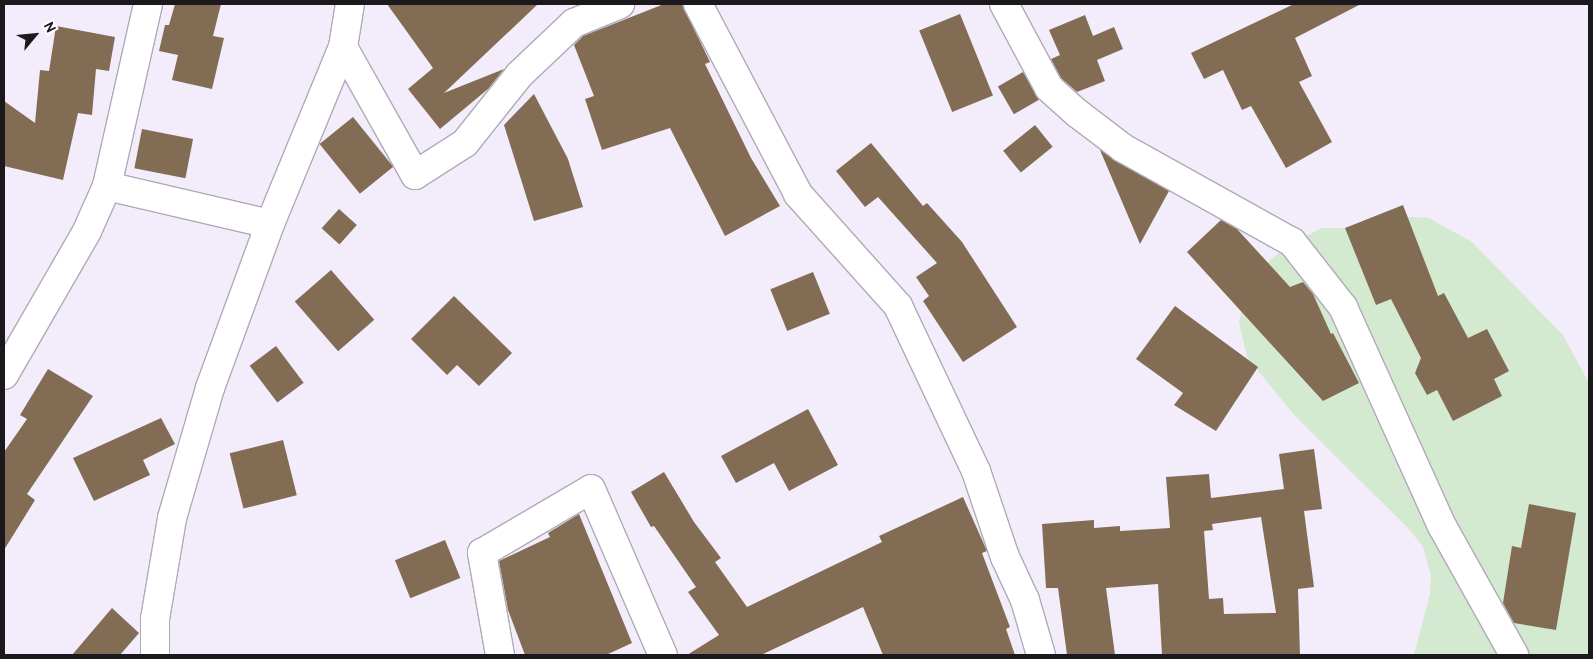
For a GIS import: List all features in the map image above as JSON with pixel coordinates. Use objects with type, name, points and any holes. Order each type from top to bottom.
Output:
[{"type":"street","points":[[4,374],[87,231],[106,186],[148,4]]},
{"type":"street","points":[[154,655],[155,619],[172,518],[210,388],[270,224],[343,48],[350,4]]},
{"type":"street","points":[[343,48],[415,175],[465,143],[518,74],[574,23],[620,4]]},
{"type":"street","points":[[698,4],[798,194],[898,306],[976,471],[1005,557],[1025,600],[1040,655]]},
{"type":"street","points":[[1004,4],[1049,88],[1123,148],[1292,242],[1343,307],[1442,526],[1514,655]]},
{"type":"street","points":[[106,186],[270,224]]},
{"type":"street","points":[[500,655],[482,553],[591,489],[663,655]]},
{"type":"green space","points":[[1392,216],[1429,218],[1472,242],[1563,335],[1589,383],[1589,655],[1414,655],[1430,594],[1431,576],[1423,547],[1409,529],[1295,416],[1247,357],[1239,322],[1251,275],[1291,244],[1322,228],[1345,228]]},
{"type":"building","points":[[175,4],[221,4],[213,36],[224,38],[212,89],[172,80],[178,55],[159,51],[165,25],[169,25]]},
{"type":"building","points":[[387,4],[538,4],[444,93],[504,69],[488,89],[440,129],[408,89],[433,68]]},
{"type":"building","points":[[664,4],[682,4],[710,62],[705,64],[751,158],[780,206],[725,236],[670,128],[602,150],[585,99],[594,96],[574,45],[583,36]]},
{"type":"building","points":[[1294,4],[1361,4],[1295,38],[1312,76],[1299,82],[1332,142],[1286,168],[1251,106],[1242,110],[1223,70],[1204,79],[1191,53]]},
{"type":"building","points":[[960,14],[993,96],[952,112],[919,30]]},
{"type":"building","points":[[1085,15],[1093,36],[1114,27],[1123,49],[1097,60],[1105,81],[1077,92],[1061,78],[1051,59],[1060,55],[1049,30]]},
{"type":"building","points":[[56,26],[115,37],[109,71],[96,69],[92,115],[78,113],[63,180],[4,166],[4,101],[35,123],[40,70],[49,71]]},
{"type":"building","points":[[1023,72],[1039,100],[1014,114],[998,86]]},
{"type":"building","points":[[534,94],[568,159],[583,207],[534,221],[504,125]]},
{"type":"building","points":[[353,117],[393,167],[360,194],[320,144]]},
{"type":"building","points":[[1035,125],[1053,147],[1021,173],[1003,151]]},
{"type":"building","points":[[142,129],[193,139],[185,178],[134,168]]},
{"type":"building","points":[[871,143],[923,206],[927,203],[962,242],[1017,327],[963,362],[923,301],[929,296],[916,277],[937,263],[878,197],[865,207],[836,171]]},
{"type":"building","points":[[1100,150],[1169,191],[1140,244]]},
{"type":"building","points":[[1403,205],[1438,296],[1444,293],[1468,338],[1487,329],[1509,371],[1494,379],[1502,396],[1453,421],[1437,390],[1427,395],[1415,373],[1421,358],[1391,299],[1376,305],[1345,228]]},
{"type":"building","points":[[339,209],[357,225],[339,244],[322,228]]},
{"type":"building","points":[[1221,220],[1237,229],[1290,287],[1303,282],[1313,294],[1331,334],[1333,333],[1359,383],[1323,401],[1187,252]]},
{"type":"building","points":[[331,270],[374,320],[338,351],[295,301]]},
{"type":"building","points":[[813,272],[830,314],[787,331],[770,289]]},
{"type":"building","points":[[454,296],[512,353],[479,386],[457,365],[447,375],[411,339]]},
{"type":"building","points":[[1175,306],[1258,367],[1216,431],[1174,405],[1183,393],[1136,359]]},
{"type":"building","points":[[276,346],[304,383],[277,403],[250,366]]},
{"type":"building","points":[[48,369],[93,396],[27,494],[35,500],[4,550],[4,452],[27,419],[20,415]]},
{"type":"building","points":[[808,409],[838,465],[789,491],[774,463],[736,483],[721,456]]},
{"type":"building","points":[[161,418],[175,444],[143,460],[150,475],[94,501],[73,458]]},
{"type":"building","points":[[283,440],[297,495],[243,509],[230,453]]},
{"type":"building","points":[[1314,449],[1322,509],[1304,511],[1314,587],[1298,589],[1300,655],[1162,655],[1158,584],[1106,588],[1115,655],[1067,655],[1058,588],[1046,588],[1042,524],[1094,520],[1094,528],[1120,526],[1120,531],[1170,528],[1166,477],[1209,474],[1211,498],[1284,489],[1279,454]],"holes":[[[1261,517],[1276,613],[1224,614],[1223,598],[1209,599],[1204,531],[1213,530],[1212,524]]]},
{"type":"building","points":[[664,472],[694,522],[721,558],[715,562],[747,607],[882,542],[879,536],[963,497],[987,551],[982,553],[1010,627],[1006,629],[1015,655],[883,655],[863,607],[761,655],[687,655],[719,635],[688,592],[696,587],[654,526],[651,527],[631,492]]},
{"type":"building","points":[[1529,504],[1576,513],[1556,630],[1514,623],[1503,603],[1512,546],[1521,548]]},
{"type":"building","points":[[579,514],[632,643],[606,655],[525,655],[508,610],[499,561],[550,537],[548,533]]},
{"type":"building","points":[[445,540],[460,578],[410,598],[395,560]]},
{"type":"building","points":[[112,608],[139,633],[120,655],[72,655]]}]
